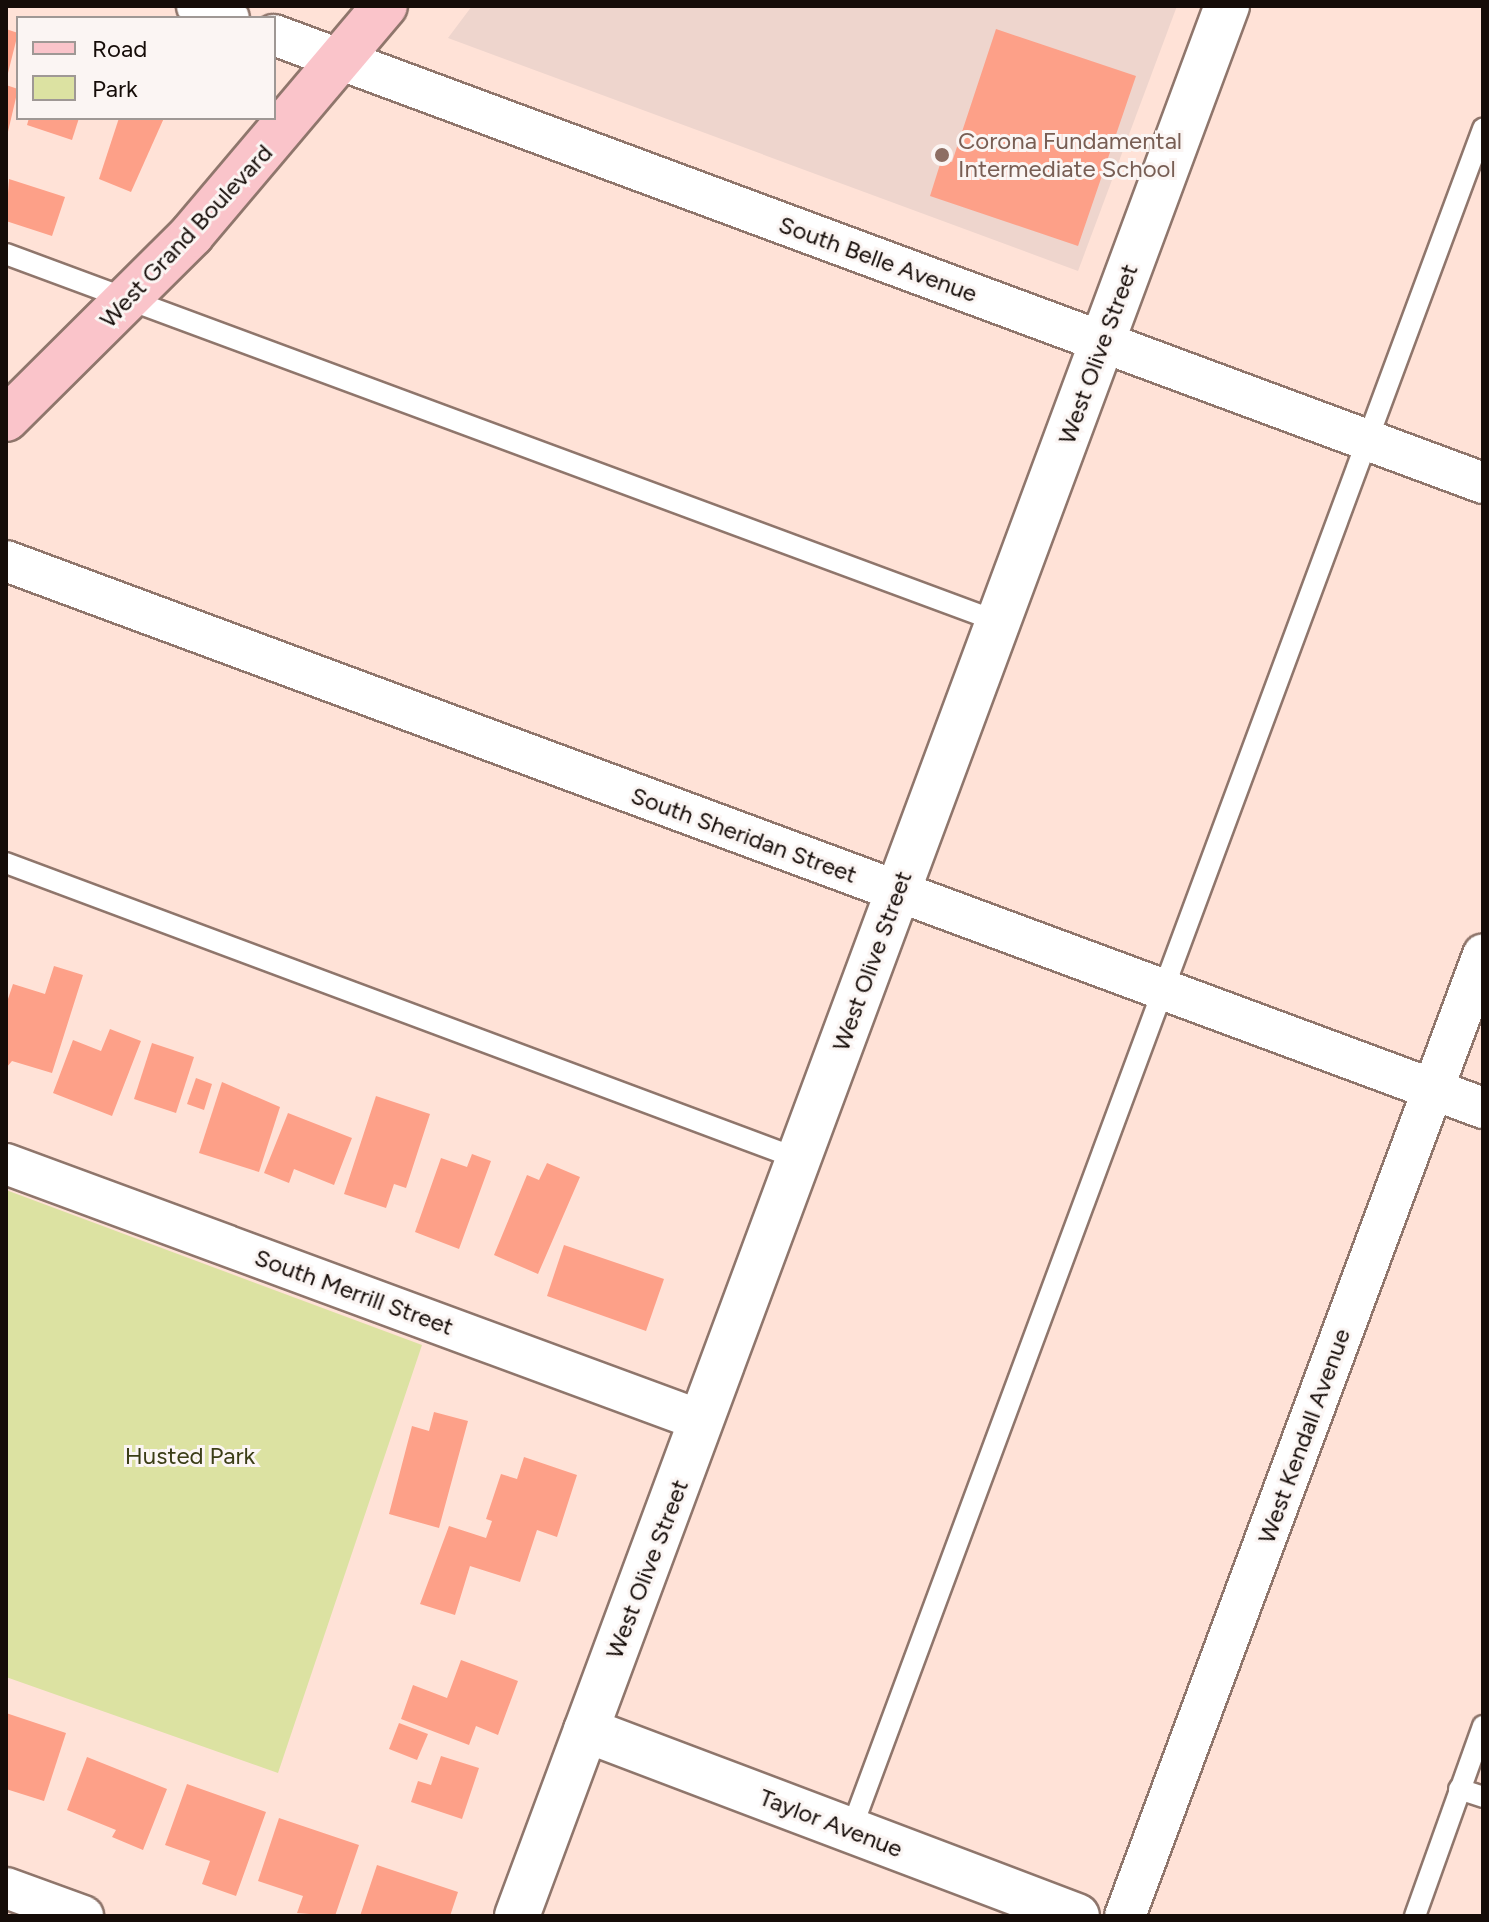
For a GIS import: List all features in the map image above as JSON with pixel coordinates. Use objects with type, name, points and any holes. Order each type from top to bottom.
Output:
[{"type":"main road","name":"West Grand Boulevard","points":[[6,419],[129,299],[260,160],[385,6]]},
{"type":"street","points":[[197,6],[224,16]]},
{"type":"street","name":"West Olive Street","points":[[517,1916],[1227,6]]},
{"type":"street","name":"South Belle Avenue","points":[[276,36],[1483,483]]},
{"type":"street","name":"South Sheridan Street","points":[[6,561],[1483,1108]]},
{"type":"street","name":"West Kendall Avenue","points":[[1125,1916],[1483,955]]},
{"type":"street","name":"South Merrill Street","points":[[6,1164],[702,1421]]},
{"type":"street","name":"Taylor Avenue","points":[[586,1730],[1077,1916]]},
{"type":"street","points":[[6,1888],[83,1916]]},
{"type":"lane","points":[[851,1830],[1483,129]]},
{"type":"lane","points":[[6,254],[999,622]]},
{"type":"lane","points":[[6,863],[799,1159]]},
{"type":"lane","points":[[1415,1916],[1483,1726]]},
{"type":"lane","points":[[1459,1789],[1483,1797]]},
{"type":"shaded area","name":"Corona Fundamental Intermediate School","points":[[472,6],[1177,6],[1078,271],[448,38]]},
{"type":"green space","name":"Husted Park","points":[[6,1190],[422,1345],[278,1773],[6,1677]]},
{"type":"building","points":[[6,29],[16,32],[16,41],[6,77]]},
{"type":"building","points":[[996,29],[1136,76],[1078,246],[930,196],[942,158],[952,162]]},
{"type":"building","points":[[6,85],[16,88],[16,98],[6,136]]},
{"type":"building","points":[[28,120],[78,120],[72,140],[27,125]]},
{"type":"building","points":[[118,120],[163,120],[131,192],[99,179]]},
{"type":"building","points":[[9,179],[65,197],[52,236],[6,221]]},
{"type":"building","points":[[54,966],[83,975],[52,1073],[12,1061],[6,1068],[6,1005],[13,984],[45,994]]},
{"type":"building","points":[[110,1029],[141,1041],[112,1116],[53,1093],[73,1040],[101,1051]]},
{"type":"building","points":[[152,1043],[194,1057],[176,1113],[134,1099]]},
{"type":"building","points":[[196,1078],[212,1084],[204,1110],[187,1104]]},
{"type":"building","points":[[222,1082],[280,1107],[259,1172],[199,1153]]},
{"type":"building","points":[[376,1096],[430,1114],[406,1188],[394,1184],[386,1208],[344,1194]]},
{"type":"building","points":[[288,1113],[352,1138],[334,1185],[294,1169],[289,1183],[264,1173]]},
{"type":"building","points":[[472,1154],[491,1161],[459,1249],[415,1232],[441,1158],[467,1167]]},
{"type":"building","points":[[547,1163],[580,1177],[538,1274],[494,1255],[527,1175],[539,1180]]},
{"type":"building","points":[[564,1245],[664,1279],[646,1331],[547,1296]]},
{"type":"building","points":[[434,1412],[468,1421],[439,1528],[389,1514],[412,1426],[429,1431]]},
{"type":"building","points":[[524,1457],[577,1475],[557,1537],[537,1530],[520,1582],[470,1566],[455,1615],[420,1604],[449,1526],[486,1538],[492,1521],[486,1519],[501,1474],[517,1479]]},
{"type":"building","points":[[461,1660],[518,1681],[498,1735],[476,1726],[469,1745],[401,1719],[413,1685],[447,1698]]},
{"type":"building","points":[[6,1713],[66,1733],[44,1801],[6,1789]]},
{"type":"building","points":[[399,1723],[428,1734],[417,1760],[389,1749]]},
{"type":"building","points":[[441,1756],[479,1768],[462,1819],[411,1802],[418,1781],[431,1785]]},
{"type":"building","points":[[87,1757],[167,1789],[143,1850],[112,1837],[116,1830],[67,1810]]},
{"type":"building","points":[[187,1784],[266,1812],[236,1896],[202,1884],[210,1861],[165,1845]]},
{"type":"building","points":[[279,1818],[359,1845],[335,1916],[297,1913],[303,1896],[258,1881]]},
{"type":"building","points":[[377,1865],[458,1892],[450,1916],[360,1916]]},
{"type":"place","name":"Corona Fundamental Intermediate School","points":[[942,155]]}]
